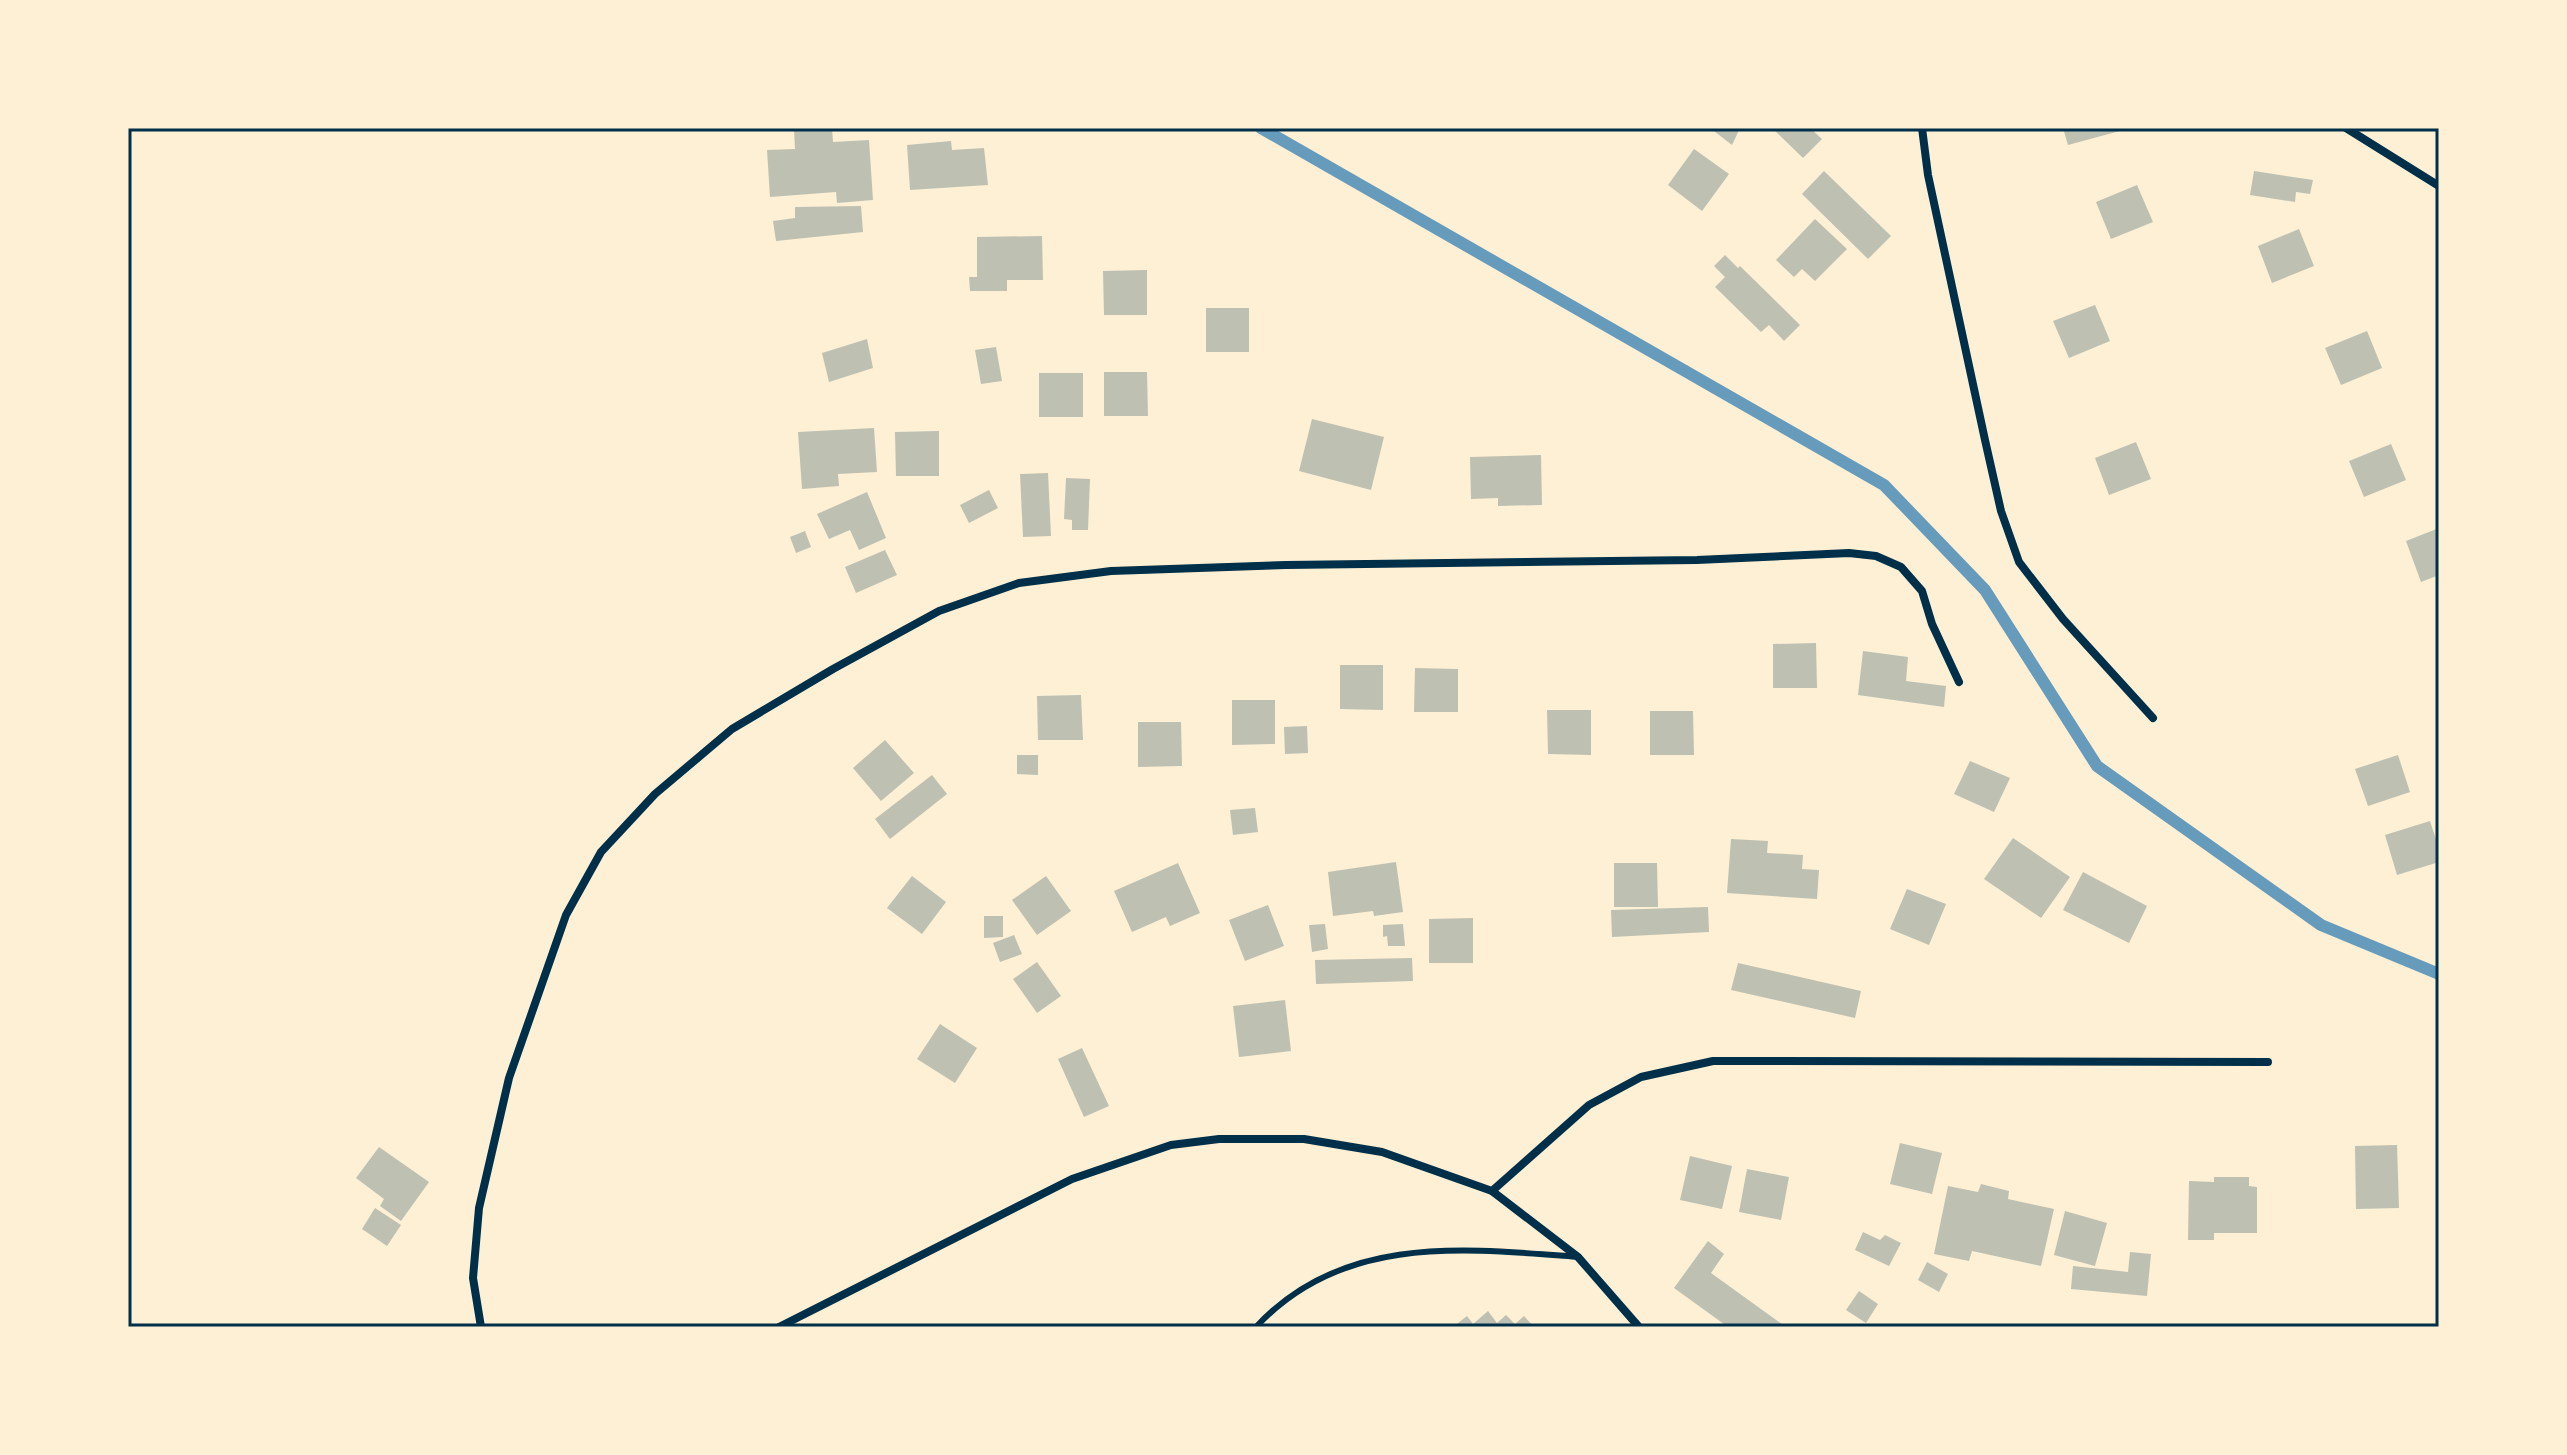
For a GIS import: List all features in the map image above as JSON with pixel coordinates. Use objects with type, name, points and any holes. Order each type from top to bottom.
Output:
[{"type":"street","points":[[1922,128],[1928,175],[1985,440],[2001,511],[2019,562],[2063,619],[2153,718]]},
{"type":"street","points":[[2346,128],[2439,186]]},
{"type":"street","points":[[481,1327],[473,1278],[479,1208],[509,1078],[566,915],[601,852],[655,794],[732,729],[939,611],[1019,583],[1111,571],[1286,565],[1697,560],[1849,553],[1876,556],[1901,567],[1922,591],[1932,624],[1959,682]]},
{"type":"street","points":[[1492,1191],[1589,1105],[1641,1077],[1713,1061],[2268,1062]]},
{"type":"street","points":[[779,1327],[1072,1179],[1171,1145],[1219,1139],[1304,1139],[1382,1152],[1492,1191],[1578,1257],[1639,1327]]},
{"type":"lane","points":[[1256,1327],[1272,1310],[1309,1283],[1346,1265],[1401,1253],[1484,1249],[1578,1257]]},
{"type":"building","points":[[832,128],[833,142],[869,140],[873,200],[837,203],[836,192],[770,197],[767,150],[795,149],[794,129]]},
{"type":"building","points":[[1710,128],[1740,128],[1732,145]]},
{"type":"building","points":[[1772,128],[1810,128],[1822,139],[1803,158]]},
{"type":"building","points":[[2063,128],[2126,128],[2127,129],[2068,145]]},
{"type":"building","points":[[951,141],[952,150],[984,148],[988,185],[910,190],[907,145]]},
{"type":"building","points":[[1694,149],[1729,174],[1702,211],[1668,185]]},
{"type":"building","points":[[1824,171],[1891,236],[1868,259],[1802,194]]},
{"type":"building","points":[[2254,171],[2313,180],[2310,194],[2296,192],[2295,202],[2250,195]]},
{"type":"building","points":[[2137,185],[2153,222],[2111,239],[2096,202]]},
{"type":"building","points":[[861,206],[863,232],[776,241],[773,221],[795,218],[795,207]]},
{"type":"building","points":[[1815,219],[1847,249],[1815,281],[1802,269],[1794,277],[1776,260]]},
{"type":"building","points":[[2299,229],[2314,266],[2272,283],[2258,246]]},
{"type":"building","points":[[1042,236],[1043,280],[1007,280],[1007,291],[970,291],[969,277],[977,277],[977,237]]},
{"type":"building","points":[[1725,255],[1800,325],[1784,341],[1769,325],[1761,332],[1715,287],[1725,277],[1714,266]]},
{"type":"building","points":[[1147,270],[1147,315],[1104,315],[1103,271]]},
{"type":"building","points":[[2095,305],[2110,341],[2069,358],[2053,321]]},
{"type":"building","points":[[1206,308],[1249,308],[1249,352],[1206,352]]},
{"type":"building","points":[[2367,331],[2382,368],[2341,385],[2325,348]]},
{"type":"building","points":[[867,339],[873,368],[829,382],[822,353]]},
{"type":"building","points":[[996,347],[1002,381],[981,384],[975,350]]},
{"type":"building","points":[[1104,372],[1147,372],[1148,416],[1104,416]]},
{"type":"building","points":[[1039,373],[1083,373],[1083,417],[1039,417]]},
{"type":"building","points":[[1312,419],[1384,437],[1371,490],[1299,471]]},
{"type":"building","points":[[874,428],[877,472],[838,474],[839,486],[802,489],[798,432]]},
{"type":"building","points":[[939,431],[939,476],[896,476],[895,432]]},
{"type":"building","points":[[2136,442],[2151,479],[2109,495],[2095,458]]},
{"type":"building","points":[[2391,444],[2406,480],[2364,497],[2349,461]]},
{"type":"building","points":[[1541,455],[1542,505],[1498,506],[1498,498],[1471,499],[1470,457]]},
{"type":"building","points":[[1048,473],[1051,536],[1023,537],[1020,474]]},
{"type":"building","points":[[1066,478],[1090,479],[1088,530],[1072,530],[1072,520],[1064,519]]},
{"type":"building","points":[[989,490],[998,508],[969,523],[960,505]]},
{"type":"building","points":[[867,492],[886,538],[859,550],[850,530],[829,539],[817,514]]},
{"type":"building","points":[[2439,528],[2439,575],[2421,582],[2406,541]]},
{"type":"building","points":[[805,531],[811,547],[796,553],[790,537]]},
{"type":"building","points":[[885,550],[897,575],[856,593],[845,567]]},
{"type":"building","points":[[1816,643],[1817,688],[1773,688],[1773,644]]},
{"type":"building","points":[[1863,651],[1908,657],[1906,681],[1946,686],[1944,707],[1858,695]]},
{"type":"building","points":[[1340,665],[1383,665],[1383,710],[1340,709]]},
{"type":"building","points":[[1415,668],[1458,669],[1458,712],[1414,712]]},
{"type":"building","points":[[1081,695],[1083,740],[1038,740],[1037,696]]},
{"type":"building","points":[[1232,700],[1275,700],[1275,744],[1232,745]]},
{"type":"building","points":[[1547,710],[1591,710],[1591,755],[1548,754]]},
{"type":"building","points":[[1650,711],[1693,711],[1694,755],[1650,755]]},
{"type":"building","points":[[1138,722],[1181,722],[1182,766],[1138,767]]},
{"type":"building","points":[[1307,726],[1308,753],[1285,754],[1284,727]]},
{"type":"building","points":[[885,740],[914,773],[881,801],[853,768]]},
{"type":"building","points":[[1017,755],[1038,755],[1038,775],[1017,774]]},
{"type":"building","points":[[2398,755],[2410,792],[2368,806],[2355,769]]},
{"type":"building","points":[[1970,761],[2010,778],[1994,812],[1954,794]]},
{"type":"building","points":[[932,775],[947,794],[890,839],[875,819]]},
{"type":"building","points":[[1255,808],[1258,832],[1233,835],[1230,810]]},
{"type":"building","points":[[2430,821],[2439,849],[2439,862],[2397,875],[2385,835]]},
{"type":"building","points":[[2013,838],[2070,877],[2041,918],[1984,879]]},
{"type":"building","points":[[1731,839],[1768,841],[1767,853],[1803,855],[1802,869],[1819,870],[1817,899],[1727,893]]},
{"type":"building","points":[[1396,862],[1403,912],[1374,916],[1373,911],[1333,916],[1328,872]]},
{"type":"building","points":[[1178,863],[1200,913],[1170,926],[1166,917],[1132,932],[1114,891]]},
{"type":"building","points":[[1614,863],[1657,863],[1658,907],[1614,907]]},
{"type":"building","points":[[2083,872],[2147,906],[2129,943],[2063,910]]},
{"type":"building","points":[[912,876],[946,902],[922,934],[887,908]]},
{"type":"building","points":[[1046,876],[1071,911],[1037,935],[1012,900]]},
{"type":"building","points":[[1907,889],[1946,904],[1929,945],[1890,929]]},
{"type":"building","points":[[1268,905],[1284,946],[1245,961],[1229,920]]},
{"type":"building","points":[[1708,907],[1709,932],[1612,937],[1611,910]]},
{"type":"building","points":[[984,916],[1003,916],[1003,937],[984,938]]},
{"type":"building","points":[[1473,918],[1473,963],[1429,963],[1429,919]]},
{"type":"building","points":[[1325,924],[1328,949],[1312,952],[1309,925]]},
{"type":"building","points":[[1403,924],[1405,946],[1388,946],[1387,936],[1383,937],[1383,925]]},
{"type":"building","points":[[1014,935],[1022,954],[1000,962],[993,943]]},
{"type":"building","points":[[1412,958],[1413,981],[1316,984],[1315,960]]},
{"type":"building","points":[[1037,962],[1061,996],[1037,1013],[1013,979]]},
{"type":"building","points":[[1738,963],[1861,991],[1855,1018],[1731,990]]},
{"type":"building","points":[[1285,1000],[1291,1051],[1239,1057],[1233,1006]]},
{"type":"building","points":[[940,1024],[977,1048],[955,1083],[917,1059]]},
{"type":"building","points":[[1082,1048],[1109,1106],[1084,1117],[1058,1059]]},
{"type":"building","points":[[1900,1143],[1942,1153],[1932,1194],[1890,1184]]},
{"type":"building","points":[[2397,1145],[2399,1208],[2356,1209],[2355,1146]]},
{"type":"building","points":[[379,1147],[429,1182],[401,1221],[380,1206],[384,1199],[356,1178]]},
{"type":"building","points":[[1690,1156],[1732,1166],[1722,1209],[1680,1200]]},
{"type":"building","points":[[1747,1169],[1789,1177],[1781,1220],[1739,1212]]},
{"type":"building","points":[[2214,1177],[2249,1177],[2249,1186],[2257,1187],[2257,1233],[2214,1233],[2214,1240],[2188,1240],[2189,1181],[2214,1182]]},
{"type":"building","points":[[1981,1184],[2009,1191],[2008,1199],[2054,1209],[2041,1266],[1972,1251],[1969,1261],[1934,1254],[1948,1186],[1978,1192]]},
{"type":"building","points":[[375,1208],[401,1225],[387,1246],[362,1229]]},
{"type":"building","points":[[2065,1211],[2107,1223],[2095,1266],[2054,1255]]},
{"type":"building","points":[[1863,1232],[1880,1240],[1885,1235],[1901,1243],[1889,1266],[1855,1250]]},
{"type":"building","points":[[1708,1241],[1724,1254],[1711,1273],[1786,1327],[1728,1327],[1674,1288]]},
{"type":"building","points":[[2130,1252],[2151,1254],[2147,1296],[2071,1289],[2073,1266],[2128,1272]]},
{"type":"building","points":[[1927,1262],[1948,1274],[1939,1292],[1918,1280]]},
{"type":"building","points":[[1859,1291],[1878,1304],[1866,1323],[1846,1310]]},
{"type":"building","points":[[1488,1311],[1497,1323],[1506,1315],[1515,1324],[1524,1316],[1534,1327],[1453,1327],[1467,1316],[1473,1324]]},
{"type":"waterway","points":[[1261,128],[1884,485],[1985,590],[2097,766],[2321,925],[2439,974]]}]
